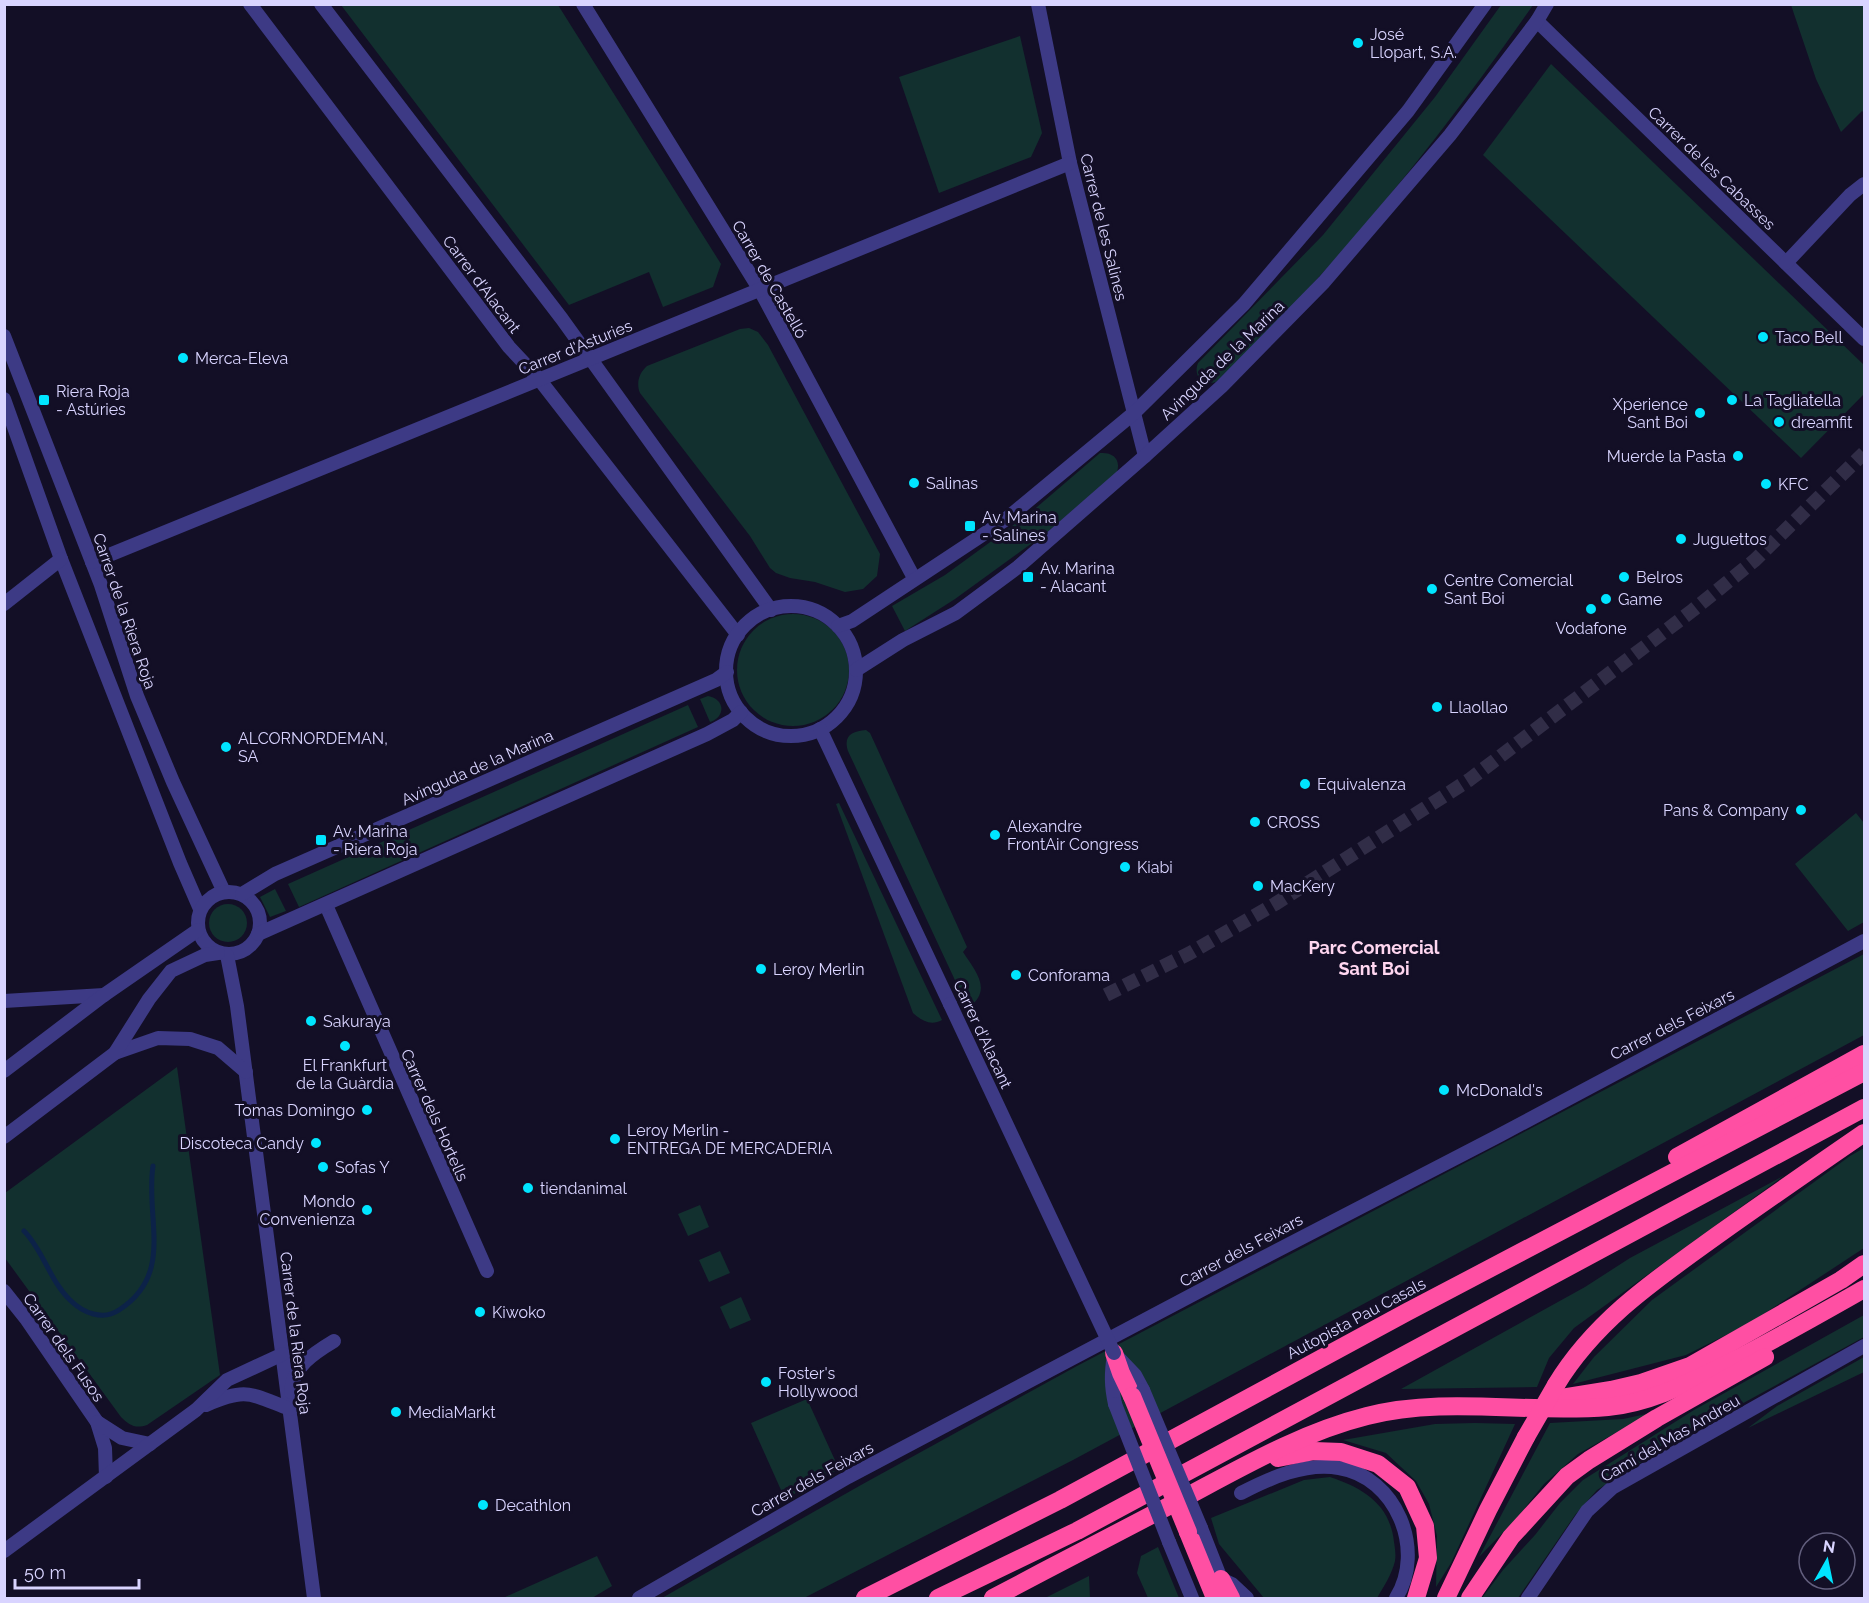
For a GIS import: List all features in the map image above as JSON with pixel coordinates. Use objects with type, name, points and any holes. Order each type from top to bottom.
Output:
[{"type":"highway","points":[[1580,1221],[1662,1166],[1864,1054]]},
{"type":"highway","name":"Autopista Pau Casals","points":[[865,1599],[1060,1500],[1580,1221],[1864,1072]]},
{"type":"highway","points":[[938,1599],[1077,1531],[1864,1108]]},
{"type":"highway","points":[[1446,1599],[1526,1437],[1566,1368],[1594,1333],[1629,1300],[1864,1132]]},
{"type":"highway","points":[[1515,1407],[1611,1390],[1681,1370],[1841,1280],[1864,1264]]},
{"type":"highway","points":[[993,1599],[1250,1463],[1328,1427],[1394,1410],[1468,1406],[1609,1407],[1647,1399],[1689,1383],[1864,1289]]},
{"type":"highway","points":[[1470,1599],[1511,1537],[1567,1476],[1657,1418],[1864,1300]]},
{"type":"highway","points":[[1114,1353],[1130,1397],[1194,1530],[1215,1599]]},
{"type":"highway","points":[[1250,1463],[1314,1451],[1341,1452],[1378,1464],[1407,1487],[1425,1526],[1428,1558],[1416,1599]]},
{"type":"highway","points":[[1221,1579],[1231,1599]]},
{"type":"street","name":"Carrer d'Alacant","points":[[250,4],[509,347],[539,379],[738,635]]},
{"type":"street","points":[[321,4],[591,359],[771,610]]},
{"type":"street","name":"Carrer de Castelló","points":[[584,4],[760,290],[914,578]]},
{"type":"street","name":"Carrer de les Salines","points":[[1038,4],[1070,163],[1145,456]]},
{"type":"street","name":"Avinguda de la Marina","points":[[838,626],[852,621],[1005,520],[1134,413],[1252,295],[1408,111],[1485,4]]},
{"type":"street","name":"Avinguda de la Marina","points":[[856,670],[903,640],[956,612],[1018,567],[1222,386],[1324,282],[1450,135],[1537,21],[1547,4]]},
{"type":"street","name":"Carrer de les Cabasses","points":[[1537,21],[1864,339]]},
{"type":"street","name":"Carrer d'Asturies","points":[[92,562],[1070,163]]},
{"type":"street","points":[[1786,263],[1850,195],[1864,184]]},
{"type":"street","name":"Carrer de la Riera Roja","points":[[4,336],[92,562],[137,696],[173,782],[224,892]]},
{"type":"street","points":[[4,399],[61,559],[200,909]]},
{"type":"street","points":[[4,604],[61,559]]},
{"type":"street","points":[[793,607],[807,609],[827,617],[838,626],[851,647],[856,670],[853,690],[845,707],[831,722],[820,729],[801,735],[774,734],[756,725],[741,712],[732,697],[726,672],[730,649],[738,635],[753,620],[771,610],[793,607]]},
{"type":"street","name":"Avinguda de la Marina","points":[[242,894],[275,874],[716,680],[726,672]]},
{"type":"street","points":[[258,934],[707,734],[733,720],[741,712]]},
{"type":"street","name":"Carrer d'Alacant","points":[[820,729],[1114,1353]]},
{"type":"street","points":[[115,1053],[149,999],[171,971],[205,955],[223,954],[240,953],[251,945],[258,934],[260,925],[256,907],[242,894],[224,892],[210,897],[200,909],[197,919],[198,930],[205,944],[223,954]]},
{"type":"street","name":"Carrer dels Hortells","points":[[326,905],[487,1271]]},
{"type":"street","points":[[4,1071],[104,995],[198,930]]},
{"type":"street","name":"Carrer dels Feixars","points":[[639,1599],[848,1477],[1864,941]]},
{"type":"street","name":"Carrer de la Riera Roja","points":[[223,954],[237,1006],[314,1599]]},
{"type":"street","points":[[4,1001],[104,995]]},
{"type":"street","points":[[4,1137],[115,1053],[158,1038],[190,1039],[218,1048],[246,1072]]},
{"type":"street","name":"Carrer dels Fusos","points":[[4,1291],[27,1320],[97,1422],[105,1448],[106,1477]]},
{"type":"street","points":[[196,1410],[227,1396],[247,1392],[290,1409],[292,1381],[300,1367],[315,1353],[334,1341]]},
{"type":"street","name":"Camí del Mas Andreu","points":[[1528,1599],[1587,1511],[1612,1488],[1864,1346]]},
{"type":"street","points":[[4,1551],[196,1410],[227,1380],[283,1354]]},
{"type":"street","points":[[1130,1397],[1169,1542],[1192,1599]]},
{"type":"street","name":"Carrer dels Fusos","points":[[97,1422],[122,1438],[150,1444]]},
{"type":"street","points":[[1241,1493],[1288,1473],[1315,1467],[1339,1468],[1362,1475],[1395,1506],[1406,1530],[1407,1569],[1402,1589],[1396,1599]]},
{"type":"street","points":[[1194,1530],[1221,1579],[1232,1584],[1247,1599]]},
{"type":"green space","points":[[341,5],[558,5],[721,264],[713,287],[663,307],[649,272],[569,305]]},
{"type":"green space","points":[[1501,5],[1533,5],[1423,154],[1344,249],[1260,339],[1216,382],[1207,383],[1200,379],[1197,372],[1198,363],[1323,235],[1435,97]]},
{"type":"green space","points":[[1791,5],[1864,5],[1864,113],[1862,111],[1841,132],[1816,79]]},
{"type":"green space","points":[[1020,36],[1042,133],[1031,157],[939,193],[899,77]]},
{"type":"green space","points":[[1551,64],[1864,365],[1864,394],[1801,458],[1483,155]]},
{"type":"green space","points":[[749,328],[758,332],[768,345],[880,554],[877,576],[863,589],[845,592],[815,582],[790,578],[770,568],[750,536],[640,393],[639,378],[647,366],[740,329]]},
{"type":"green space","points":[[1100,453],[1115,457],[1118,463],[1117,472],[1050,530],[955,599],[905,631],[892,606],[945,575],[1030,513]]},
{"type":"green space","points":[[793,614],[814,618],[833,630],[845,649],[849,670],[845,691],[833,710],[814,722],[793,726],[772,722],[753,710],[741,691],[737,670],[741,649],[753,630],[772,618]]},
{"type":"green space","points":[[708,696],[718,701],[721,708],[719,716],[710,722],[700,699]]},
{"type":"green space","points":[[688,705],[698,727],[299,907],[288,884]]},
{"type":"green space","points":[[866,730],[870,733],[967,947],[963,952],[980,981],[980,994],[968,1008],[848,751],[847,742],[850,735]]},
{"type":"green space","points":[[839,803],[942,1020],[934,1023],[927,1022],[913,1013],[836,804]]},
{"type":"green space","points":[[1856,813],[1864,823],[1864,922],[1848,931],[1795,864]]},
{"type":"green space","points":[[275,889],[286,911],[270,917],[260,897]]},
{"type":"green space","points":[[228,904],[241,910],[247,923],[241,936],[228,942],[215,936],[209,923],[215,910]]},
{"type":"green space","points":[[1864,954],[1864,1035],[1073,1460],[804,1598],[662,1598],[1077,1366]]},
{"type":"green space","points":[[177,1067],[220,1375],[147,1425],[136,1426],[121,1417],[5,1258],[5,1193]]},
{"type":"green space","points":[[1864,1148],[1864,1248],[1750,1323],[1686,1355],[1573,1384],[1594,1357],[1652,1300]]},
{"type":"green space","points":[[1785,1175],[1574,1328],[1549,1358],[1537,1387],[1401,1389],[1585,1287],[1630,1258]]},
{"type":"green space","points":[[700,1205],[709,1227],[688,1236],[678,1214]]},
{"type":"green space","points":[[720,1251],[730,1273],[709,1282],[699,1260]]},
{"type":"green space","points":[[741,1297],[751,1320],[730,1329],[720,1307]]},
{"type":"green space","points":[[1864,1315],[1864,1337],[1683,1436],[1597,1490],[1575,1515],[1518,1598],[1482,1598],[1560,1503],[1583,1480],[1694,1410]]},
{"type":"green space","points":[[1864,1357],[1864,1372],[1748,1428],[1777,1406]]},
{"type":"green space","points":[[807,1399],[839,1469],[785,1499],[751,1423]]},
{"type":"green space","points":[[1651,1413],[1578,1454],[1544,1484],[1516,1519],[1479,1557],[1550,1423],[1623,1419]]},
{"type":"green space","points":[[1435,1424],[1515,1424],[1451,1563],[1436,1587],[1437,1536],[1429,1504],[1416,1481],[1386,1453],[1343,1440]]},
{"type":"green space","points":[[1330,1477],[1364,1492],[1373,1499],[1387,1517],[1395,1554],[1394,1566],[1388,1580],[1377,1598],[1264,1598],[1219,1544],[1211,1518],[1304,1480]]},
{"type":"green space","points":[[1158,1547],[1179,1598],[1148,1598],[1137,1573],[1141,1556]]},
{"type":"green space","points":[[597,1556],[612,1586],[592,1598],[503,1598]]},
{"type":"green space","points":[[1089,1576],[1090,1598],[1045,1598]]},
{"type":"waterway","points":[[24,1231],[57,1284],[70,1300],[81,1309],[93,1314],[106,1315],[119,1310],[136,1296],[147,1280],[152,1262],[154,1244],[153,1166]]},
{"type":"tunnel","points":[[1106,995],[1190,953],[1275,904],[1469,780],[1693,610],[1755,560],[1864,453]]},
{"type":"place","name":"José Llopart, S.A.","points":[[1358,43]]},
{"type":"place","name":"Taco Bell","points":[[1763,337]]},
{"type":"place","name":"Merca-Eleva","points":[[183,358]]},
{"type":"place","name":"Riera Roja - Astúries","points":[[44,400]]},
{"type":"place","name":"La Tagliatella","points":[[1732,400]]},
{"type":"place","name":"Xperience Sant Boi","points":[[1700,413]]},
{"type":"place","name":"dreamfit","points":[[1779,422]]},
{"type":"place","name":"Muerde la Pasta","points":[[1738,456]]},
{"type":"place","name":"Salinas","points":[[914,483]]},
{"type":"place","name":"KFC","points":[[1766,484]]},
{"type":"place","name":"Av. Marina - Salines","points":[[970,526]]},
{"type":"place","name":"Juguettos","points":[[1681,539]]},
{"type":"place","name":"Av. Marina - Alacant","points":[[1028,577]]},
{"type":"place","name":"Belros","points":[[1624,577]]},
{"type":"place","name":"Centre Comercial Sant Boi","points":[[1432,589]]},
{"type":"place","name":"Game","points":[[1606,599]]},
{"type":"place","name":"Vodafone","points":[[1591,609]]},
{"type":"place","name":"Llaollao","points":[[1437,707]]},
{"type":"place","name":"ALCORNORDEMAN, SA","points":[[226,747]]},
{"type":"place","name":"Equivalenza","points":[[1305,784]]},
{"type":"place","name":"Pans & Company","points":[[1801,810]]},
{"type":"place","name":"CROSS","points":[[1255,822]]},
{"type":"place","name":"Alexandre FrontAir Congress","points":[[995,835]]},
{"type":"place","name":"Av. Marina - Riera Roja","points":[[321,840]]},
{"type":"place","name":"Kiabi","points":[[1125,867]]},
{"type":"place","name":"MacKery","points":[[1258,886]]},
{"type":"place","name":"Leroy Merlin","points":[[761,969]]},
{"type":"place","name":"Conforama","points":[[1016,975]]},
{"type":"place","name":"Sakuraya","points":[[311,1021]]},
{"type":"place","name":"El Frankfurt de la Guàrdia","points":[[345,1046]]},
{"type":"place","name":"McDonald's","points":[[1444,1090]]},
{"type":"place","name":"Tomas Domingo","points":[[367,1110]]},
{"type":"place","name":"Leroy Merlin - ENTREGA DE MERCADERIA","points":[[615,1139]]},
{"type":"place","name":"Discoteca Candy","points":[[316,1143]]},
{"type":"place","name":"Sofas Y","points":[[323,1167]]},
{"type":"place","name":"tiendanimal","points":[[528,1188]]},
{"type":"place","name":"Mondo Convenienza","points":[[367,1210]]},
{"type":"place","name":"Kiwoko","points":[[480,1312]]},
{"type":"place","name":"Foster's Hollywood","points":[[766,1382]]},
{"type":"place","name":"MediaMarkt","points":[[396,1412]]},
{"type":"place","name":"Decathlon","points":[[483,1505]]},
{"type":"district","name":"Parc Comercial Sant Boi","points":[[1374,958]]}]
